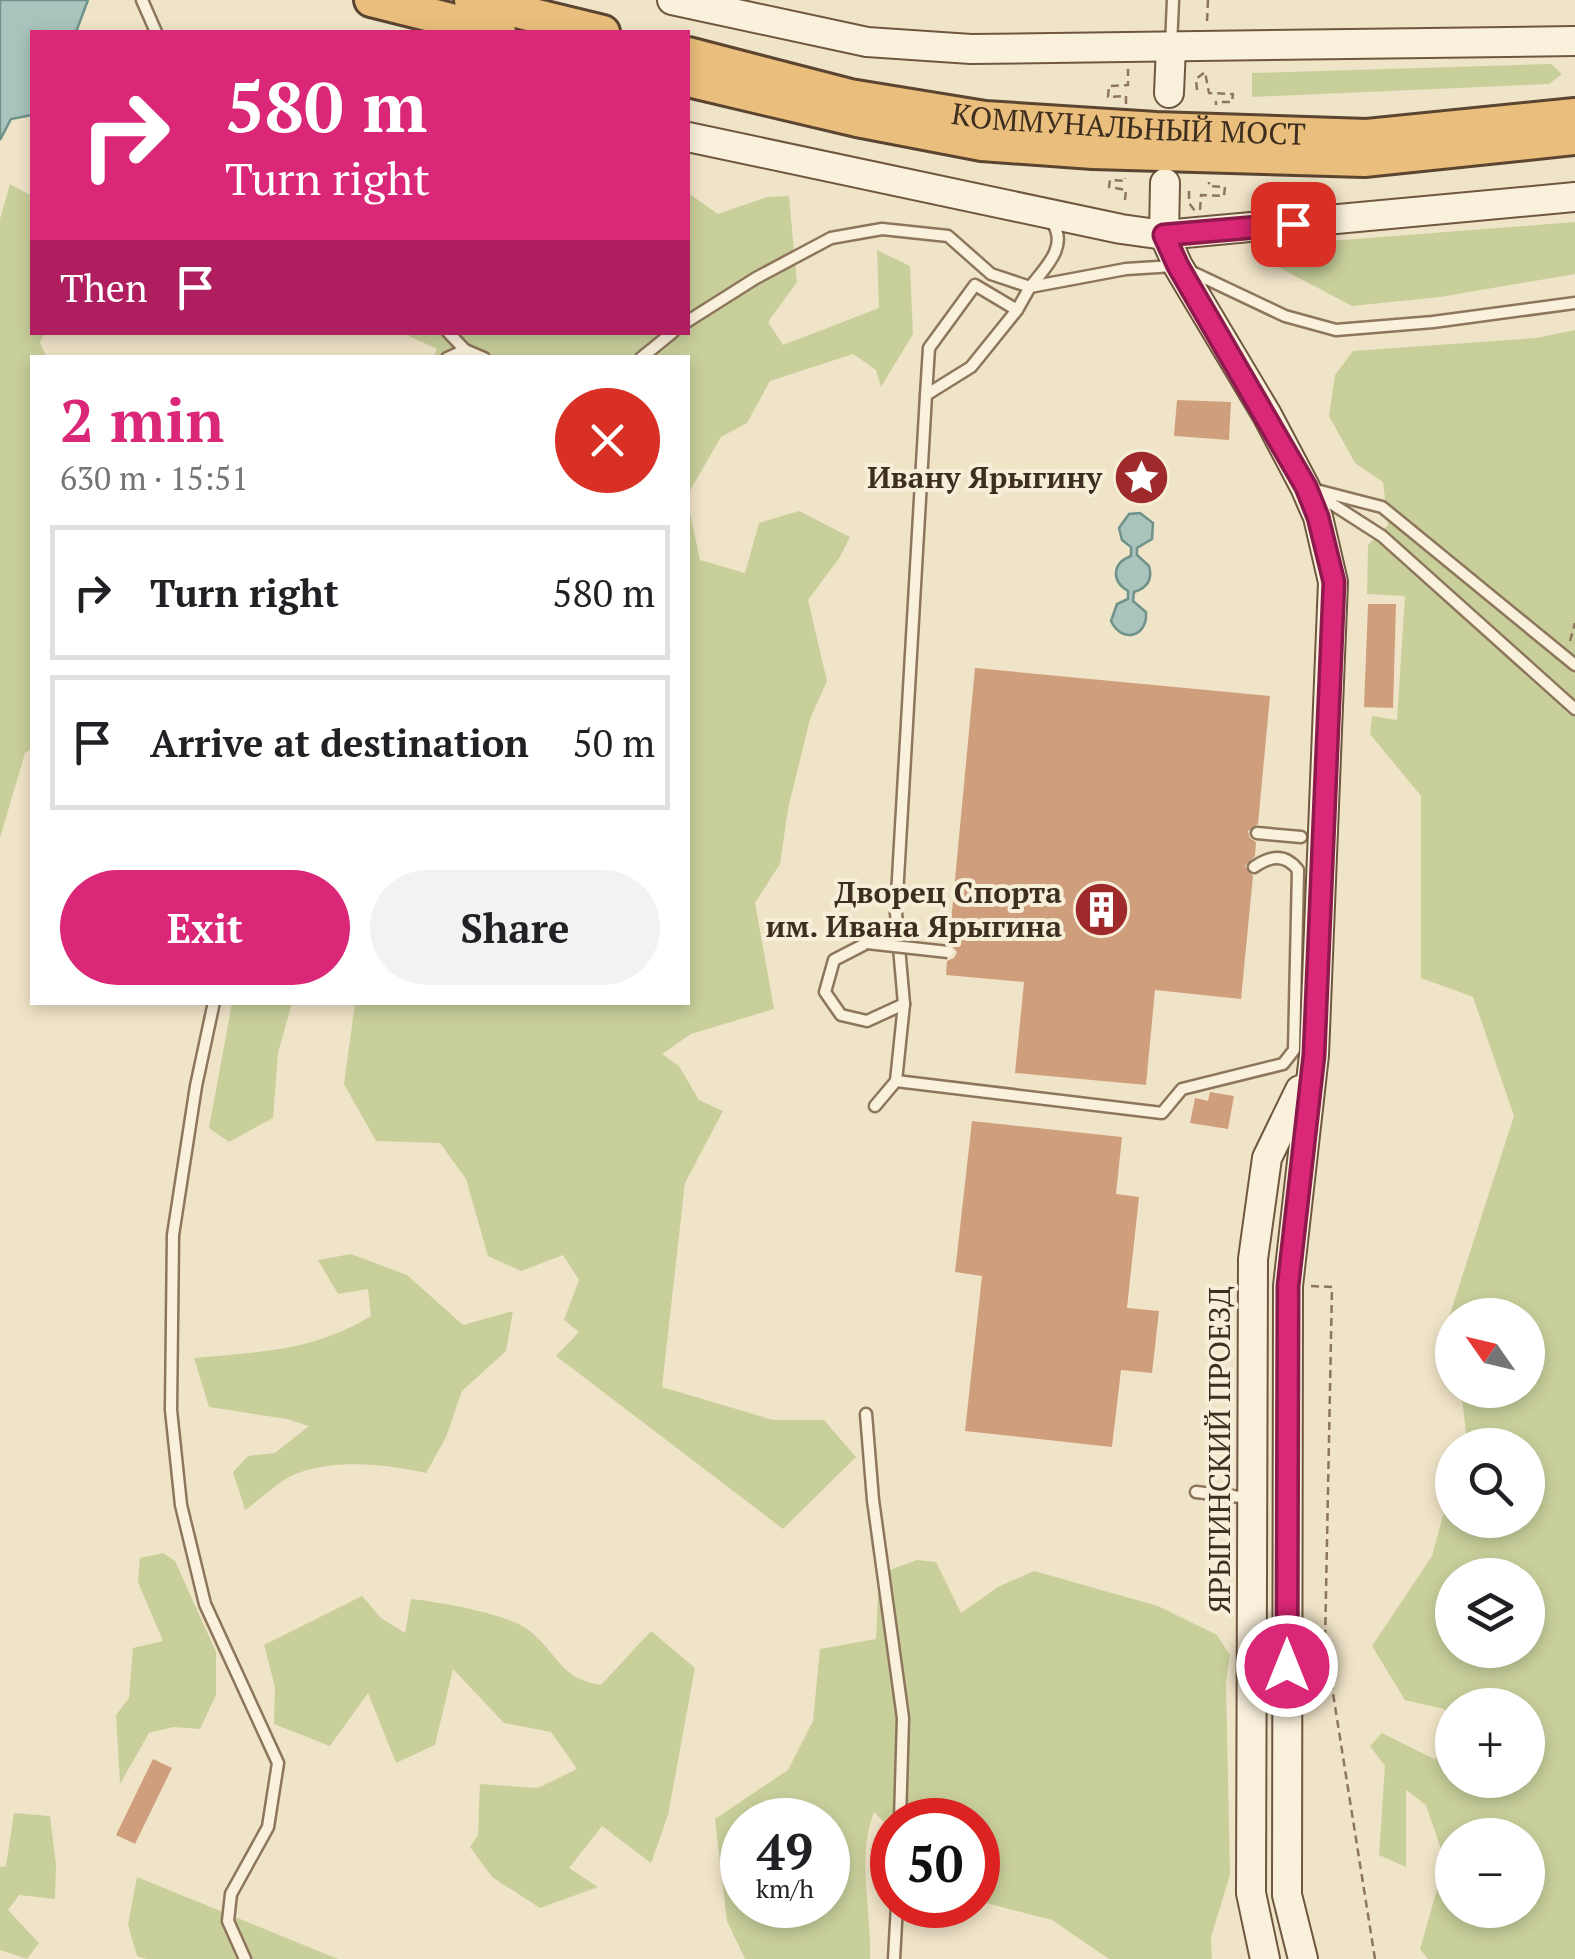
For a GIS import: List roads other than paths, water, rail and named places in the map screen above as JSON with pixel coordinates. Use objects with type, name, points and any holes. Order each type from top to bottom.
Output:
[{"type":"highway","points":[[371,0],[480,22],[578,30]]},
{"type":"highway","name":"КОММУНАЛЬНЫЙ МОСТ","points":[[690,55],[850,96],[986,118],[1367,136],[1575,115]]},
{"type":"highway","name":"КОММУНАЛЬНЫЙ МОСТ","points":[[690,80],[982,144],[1093,152],[1364,160],[1575,138]]},
{"type":"main road","points":[[672,0],[868,42],[971,49],[1575,42]]},
{"type":"main road","points":[[1170,47],[1183,91]]},
{"type":"main road","points":[[690,137],[1164,235],[1575,197]]},
{"type":"main road","points":[[1164,235],[1177,186]]},
{"type":"main road","name":"ЯРЫГИНСКИЙ ПРОЕЗД","points":[[1164,235],[1178,266],[1306,487],[1318,517],[1334,582],[1317,987],[1289,1273],[1287,1895],[1303,1959]]},
{"type":"main road","name":"ЯРЫГИНСКИЙ ПРОЕЗД","points":[[1265,1959],[1250,1893],[1252,1259],[1267,1158],[1310,1071]]},
{"type":"main road","points":[[1252,1259],[1289,1273]]},
{"type":"lane","points":[[142,0],[155,30]]},
{"type":"lane","points":[[1170,47],[1173,0]]},
{"type":"lane","points":[[926,395],[971,367],[1054,258],[1059,242],[1057,228],[1045,212]]},
{"type":"lane","points":[[690,320],[830,238],[882,230],[948,236],[991,274],[1030,287],[1126,269],[1178,266],[1285,316],[1336,330],[1434,322],[1575,303]]},
{"type":"lane","points":[[875,1106],[896,1081],[904,1004],[896,913],[929,348],[974,285],[1017,310]]},
{"type":"lane","points":[[451,335],[465,350],[477,355]]},
{"type":"lane","points":[[645,355],[669,335]]},
{"type":"lane","points":[[454,355],[465,350]]},
{"type":"lane","points":[[1306,487],[1382,507],[1570,661]]},
{"type":"lane","points":[[1306,487],[1382,536],[1575,709]]},
{"type":"lane","points":[[1257,833],[1300,837]]},
{"type":"lane","points":[[896,1081],[1162,1114],[1182,1089],[1282,1064],[1294,1050],[1298,870],[1282,858],[1268,858],[1254,867]]},
{"type":"lane","points":[[904,1004],[867,1021],[841,1015],[826,992],[834,960],[867,943],[948,952]]},
{"type":"lane","points":[[213,1005],[196,1086],[173,1235],[170,1410],[182,1505],[206,1604],[278,1763],[268,1827],[231,1894],[228,1921],[245,1959]]},
{"type":"lane","points":[[866,1414],[873,1500],[903,1718],[901,1798]]},
{"type":"lane","points":[[1196,1492],[1250,1498]]},
{"type":"lane","points":[[894,1959],[896,1928]]},
{"type":"water","points":[[0,0],[88,0],[77,30],[30,30],[30,115],[11,119],[0,140]]},
{"type":"water","points":[[1140,513],[1153,523],[1152,539],[1137,548],[1137,555],[1149,566],[1148,583],[1134,592],[1133,601],[1146,612],[1146,621],[1139,632],[1127,635],[1111,621],[1117,604],[1128,599],[1128,591],[1116,572],[1120,563],[1131,556],[1131,547],[1122,540],[1119,528],[1129,514]]},
{"type":"place","name":"Ивану Ярыгину","points":[[1141,477]]},
{"type":"place","name":"Дворец Спорта им. Ивана Ярыгина","points":[[1101,909]]}]
